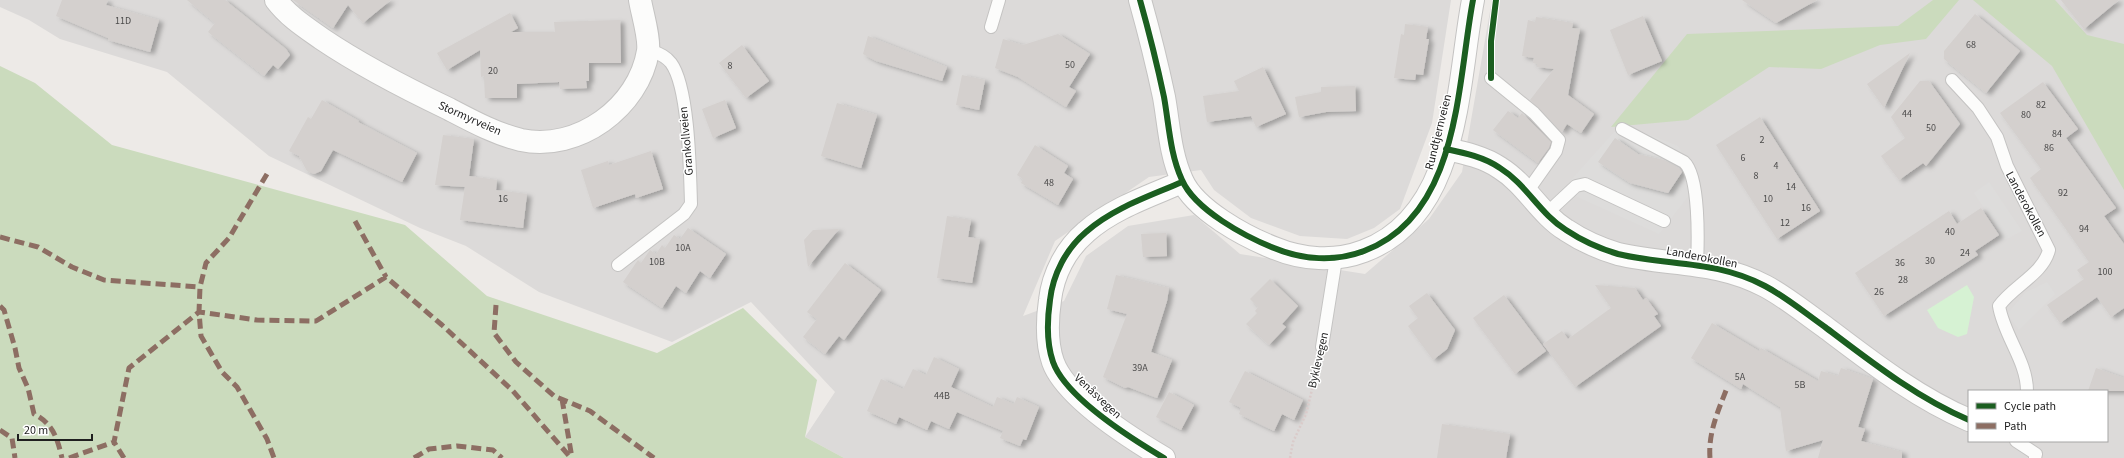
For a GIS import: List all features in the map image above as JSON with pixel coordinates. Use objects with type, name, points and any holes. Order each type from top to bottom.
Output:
[{"type":"street","name":"Stormyrveien","points":[[276,0],[288,15],[347,56],[486,128],[521,140],[554,142],[583,132],[607,118],[628,98],[641,76],[648,49]]},
{"type":"street","points":[[640,0],[648,49]]},
{"type":"street","name":"Rundtjernveien","points":[[1140,0],[1164,98],[1171,148],[1182,182],[1194,197],[1223,222],[1250,238],[1283,252],[1312,258],[1336,259],[1354,255],[1375,247],[1393,236],[1409,221],[1434,186],[1440,172],[1446,149],[1462,78],[1473,0]]},
{"type":"street","name":"Landerokollen","points":[[1446,149],[1475,155],[1501,168],[1527,192],[1546,214],[1566,230],[1618,254],[1698,264],[1733,273],[1766,286],[1897,379],[1950,412],[1968,420]]},
{"type":"street","name":"Venåsvegen","points":[[1164,458],[1120,431],[1071,388],[1054,364],[1049,349],[1047,317],[1054,278],[1071,246],[1087,231],[1122,208],[1182,182]]},
{"type":"lane","points":[[991,27],[999,0]]},
{"type":"lane","name":"Grankollveien","points":[[618,265],[684,214],[691,204],[685,109],[678,78],[672,64],[663,55],[648,49]]},
{"type":"lane","points":[[1491,78],[1534,113],[1559,140],[1556,151],[1527,192]]},
{"type":"lane","name":"Landerokollen","points":[[1952,80],[1978,108],[1997,137],[2007,166],[2049,250],[2048,257],[2004,299],[1999,306],[2001,318],[2027,378],[2027,390]]},
{"type":"lane","points":[[1622,130],[1684,162],[1689,168],[1696,209],[1699,239],[1698,264]]},
{"type":"lane","points":[[1546,214],[1576,186],[1585,184],[1664,221]]},
{"type":"lane","name":"Byklevegen","points":[[1322,347],[1336,259]]},
{"type":"lane","points":[[2017,442],[2036,456]]},
{"type":"shaded area","points":[[0,0],[1451,0],[1432,123],[1400,209],[1374,228],[1347,239],[1300,236],[1251,218],[1214,190],[1201,170],[1149,177],[1055,241],[1023,316],[1064,301],[1086,256],[1128,226],[1194,215],[1240,254],[1365,274],[1429,219],[1462,172],[1492,0],[2124,0],[2124,458],[844,458],[805,437],[835,392],[751,302],[672,342],[539,292],[466,246],[420,228],[269,156],[167,72],[60,39],[29,20],[0,7]]},
{"type":"shaded area","points":[[1640,131],[1678,146],[1700,181],[1659,234],[1562,190],[1614,132]]},
{"type":"shaded area","points":[[1989,182],[2022,231],[2005,240],[1974,193]]},
{"type":"shaded area","points":[[2047,282],[2055,294],[2019,330],[2007,314],[2026,292]]},
{"type":"green space","points":[[1933,0],[1959,0],[1926,39],[1880,45],[1821,69],[1769,67],[1688,120],[1611,127],[1687,34],[1898,26]]},
{"type":"green space","points":[[1973,0],[2055,0],[2087,35],[2124,44],[2124,190],[2052,66]]},
{"type":"green space","points":[[0,66],[35,83],[112,145],[405,225],[487,296],[657,353],[743,308],[817,380],[805,437],[844,458],[0,458]]},
{"type":"green space","points":[[1967,285],[1974,297],[1967,334],[1958,337],[1938,328],[1927,310]]},
{"type":"building","points":[[62,0],[108,0],[106,5],[159,20],[150,52],[108,40],[108,38],[56,16]]},
{"type":"building","points":[[187,0],[225,0],[286,49],[290,55],[278,69],[273,65],[264,76],[208,32],[215,23]]},
{"type":"building","points":[[293,0],[391,0],[363,23],[348,5],[333,28]]},
{"type":"building","points":[[1742,0],[1817,0],[1776,23]]},
{"type":"building","points":[[2061,0],[2119,0],[2084,29]]},
{"type":"building","points":[[510,13],[518,28],[511,32],[555,32],[554,22],[620,20],[621,63],[589,63],[589,81],[586,81],[587,88],[560,89],[559,82],[517,84],[517,98],[485,98],[484,76],[481,77],[480,50],[447,70],[437,53]]},
{"type":"building","points":[[1975,14],[2020,51],[1986,93],[1944,59],[1944,51]]},
{"type":"building","points":[[1643,16],[1662,61],[1628,75],[1610,30]]},
{"type":"building","points":[[1536,17],[1573,23],[1572,28],[1580,29],[1568,95],[1594,114],[1581,133],[1567,124],[1562,132],[1530,100],[1554,69],[1537,67],[1537,64],[1533,63],[1534,58],[1522,56],[1528,20],[1535,22]]},
{"type":"building","points":[[1405,24],[1428,27],[1426,39],[1429,39],[1423,75],[1416,74],[1415,80],[1394,78],[1401,34],[1404,35]]},
{"type":"building","points":[[1058,34],[1090,54],[1069,87],[1076,91],[1066,107],[1018,77],[995,68],[1003,39],[1023,45]]},
{"type":"building","points":[[868,36],[947,67],[942,81],[876,61],[863,54]]},
{"type":"building","points":[[742,45],[769,81],[746,98],[719,63]]},
{"type":"building","points":[[1910,53],[1884,108],[1867,84]]},
{"type":"building","points":[[1263,67],[1286,114],[1256,127],[1251,116],[1207,122],[1203,96],[1239,91],[1234,81]]},
{"type":"building","points":[[962,75],[985,80],[979,110],[956,105]]},
{"type":"building","points":[[1920,81],[1929,81],[1960,124],[1926,166],[1923,163],[1899,180],[1881,156],[1905,138],[1891,117]]},
{"type":"building","points":[[2043,82],[2078,129],[2066,138],[2116,208],[2104,216],[2124,244],[2124,308],[2111,317],[2097,297],[2060,323],[2047,305],[2084,279],[2077,270],[2089,262],[2030,178],[2041,169],[2000,113]]},
{"type":"building","points":[[1355,86],[1356,111],[1326,112],[1299,117],[1295,97],[1321,92],[1321,87]]},
{"type":"building","points":[[322,100],[359,121],[358,122],[417,153],[402,182],[333,150],[321,171],[314,174],[307,171],[299,156],[289,151],[308,117],[311,119]]},
{"type":"building","points":[[725,100],[736,128],[713,138],[702,109]]},
{"type":"building","points":[[837,103],[877,115],[861,168],[821,156]]},
{"type":"building","points":[[1508,111],[1518,118],[1522,113],[1551,142],[1549,148],[1538,163],[1493,130]]},
{"type":"building","points":[[1760,117],[1820,211],[1777,239],[1716,145]]},
{"type":"building","points":[[443,135],[474,139],[469,176],[497,180],[496,190],[527,194],[523,228],[460,220],[465,187],[435,185]]},
{"type":"building","points":[[1615,138],[1638,154],[1664,160],[1679,168],[1682,172],[1668,193],[1630,183],[1598,162]]},
{"type":"building","points":[[1035,145],[1068,166],[1064,173],[1073,179],[1058,205],[1021,183],[1023,179],[1017,175]]},
{"type":"building","points":[[651,151],[663,189],[636,198],[635,194],[593,208],[581,170],[608,161],[609,165]]},
{"type":"building","points":[[1981,208],[1999,235],[1975,251],[1978,255],[1884,316],[1855,273],[1949,211],[1957,224]]},
{"type":"building","points":[[947,216],[971,220],[968,237],[980,239],[972,283],[937,278]]},
{"type":"building","points":[[688,228],[726,254],[710,278],[700,271],[686,293],[676,286],[662,308],[623,282],[638,260],[641,263],[650,250],[656,254],[662,245],[665,248],[674,235],[680,239]]},
{"type":"building","points":[[839,229],[808,267],[804,240],[813,230]]},
{"type":"building","points":[[1166,233],[1167,256],[1143,257],[1141,234]]},
{"type":"building","points":[[845,263],[881,290],[844,340],[839,336],[825,354],[803,337],[817,319],[807,312]]},
{"type":"building","points":[[1116,275],[1169,288],[1167,301],[1151,352],[1172,360],[1157,398],[1128,387],[1125,388],[1103,377],[1127,314],[1107,309]]},
{"type":"building","points":[[1270,279],[1298,306],[1282,324],[1286,327],[1269,345],[1246,324],[1257,313],[1255,311],[1258,307],[1250,299]]},
{"type":"building","points":[[1595,285],[1635,288],[1643,300],[1646,298],[1658,314],[1654,316],[1661,326],[1575,387],[1543,344],[1562,331],[1568,339],[1611,308]]},
{"type":"building","points":[[1427,293],[1455,330],[1447,349],[1433,360],[1408,326],[1418,318],[1409,306]]},
{"type":"building","points":[[1504,295],[1546,351],[1515,374],[1473,318]]},
{"type":"building","points":[[1712,323],[1759,351],[1761,348],[1818,381],[1821,371],[1838,376],[1841,368],[1873,379],[1858,427],[1865,429],[1861,441],[1902,452],[1902,458],[1818,458],[1823,440],[1786,451],[1780,407],[1743,384],[1741,389],[1691,358]]},
{"type":"building","points":[[934,357],[959,369],[951,387],[993,407],[997,397],[1014,404],[1017,397],[1039,407],[1026,440],[1023,439],[1020,446],[1000,438],[1003,431],[957,412],[949,429],[931,421],[927,430],[899,417],[896,424],[867,411],[881,379],[903,389],[913,369],[926,375]]},
{"type":"building","points":[[2096,368],[2124,378],[2124,391],[2088,390]]},
{"type":"building","points":[[1245,371],[1303,400],[1294,420],[1282,414],[1274,431],[1239,414],[1241,408],[1229,402]]},
{"type":"building","points":[[1169,392],[1194,405],[1181,430],[1156,417]]},
{"type":"building","points":[[1442,424],[1510,434],[1506,458],[1437,458]]},
{"type":"marked path","points":[[267,174],[229,238],[206,263],[200,287],[199,312],[201,336],[222,372],[237,387],[267,439],[274,458]]},
{"type":"marked path","points":[[355,221],[386,277]]},
{"type":"marked path","points":[[0,237],[38,247],[72,267],[104,280],[200,287]]},
{"type":"marked path","points":[[124,458],[114,442],[129,368],[199,312],[257,320],[316,321],[386,277],[442,325],[513,391],[571,458]]},
{"type":"marked path","points":[[496,305],[494,333],[516,362],[554,396],[590,411],[654,458]]},
{"type":"marked path","points":[[0,306],[4,310],[19,368],[28,388],[34,414],[46,422],[50,427],[56,437],[62,458]]},
{"type":"marked path","points":[[1710,458],[1712,431],[1727,388]]},
{"type":"marked path","points":[[562,399],[572,458]]},
{"type":"marked path","points":[[0,430],[12,438],[15,458]]},
{"type":"marked path","points":[[69,458],[114,442]]},
{"type":"marked path","points":[[414,458],[429,449],[457,446],[493,450],[502,458]]},
{"type":"cycle path","points":[[1140,0],[1164,97],[1170,139],[1175,160],[1182,180],[1189,191],[1209,212],[1236,230],[1285,252],[1319,258],[1342,257],[1364,251],[1396,233],[1419,208],[1436,178],[1448,144],[1457,107],[1473,0]]},
{"type":"cycle path","points":[[1491,78],[1491,41],[1496,0]]},
{"type":"cycle path","points":[[1446,149],[1481,158],[1494,164],[1518,182],[1548,216],[1566,230],[1598,247],[1618,254],[1637,258],[1692,265],[1729,272],[1765,286],[1795,305],[1859,353],[1912,390],[1968,420]]},
{"type":"cycle path","points":[[1164,458],[1118,429],[1071,390],[1060,376],[1053,362],[1048,339],[1048,316],[1052,290],[1057,272],[1072,246],[1086,232],[1120,209],[1182,182]]}]
